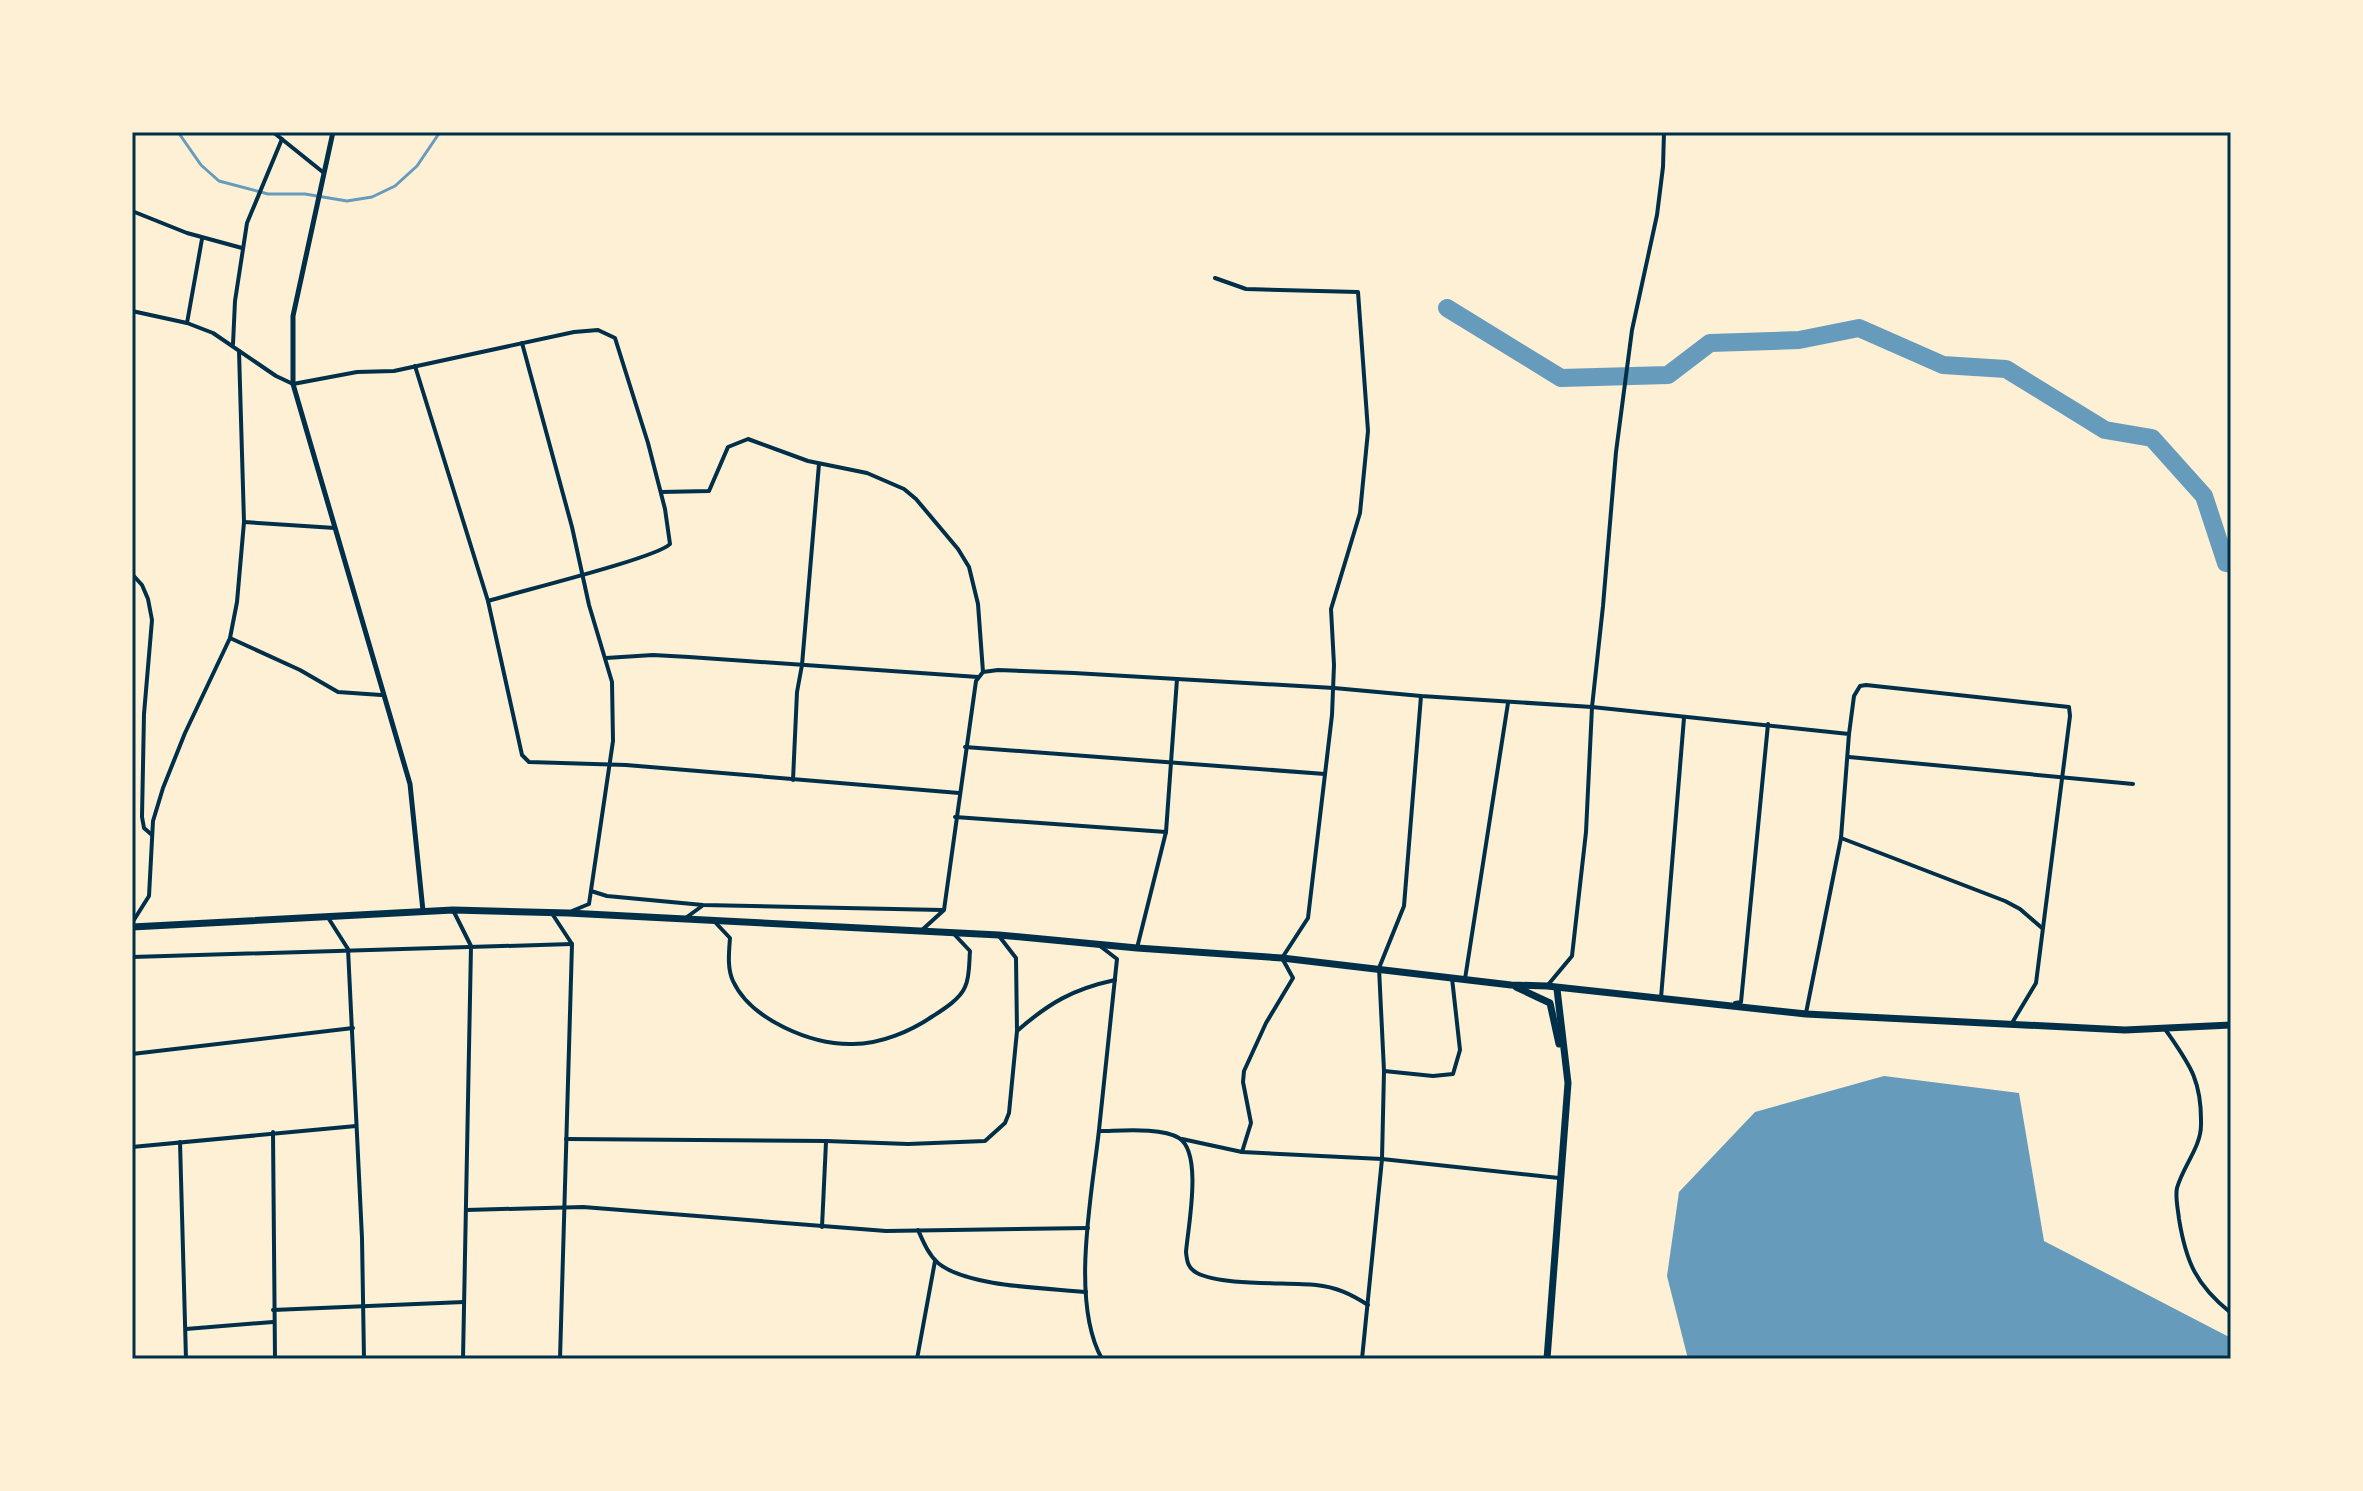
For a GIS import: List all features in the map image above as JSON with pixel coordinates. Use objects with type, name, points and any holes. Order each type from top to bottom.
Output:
[{"type":"highway","points":[[132,925],[453,910],[685,918],[951,931],[1282,958],[1511,985],[1547,986],[1806,1014],[2125,1030],[2231,1025]]},
{"type":"highway","points":[[1511,985],[1550,1003],[1568,1083]]},
{"type":"highway","points":[[1547,1359],[1568,1083],[1557,989]]},
{"type":"street","points":[[273,132],[324,173]]},
{"type":"street","points":[[333,132],[293,316],[293,384],[372,652],[381,695],[410,784],[423,911]]},
{"type":"street","points":[[1547,986],[1572,956],[1586,832],[1592,707],[1616,452],[1632,330],[1657,215],[1664,132]]},
{"type":"street","points":[[233,344],[232,323],[242,248],[251,210],[282,139]]},
{"type":"street","points":[[132,211],[242,248]]},
{"type":"street","points":[[187,323],[203,237]]},
{"type":"street","points":[[1215,278],[1246,289],[1358,292],[1368,431],[1360,513],[1331,609],[1334,688],[1308,918],[1282,958],[1293,978],[1266,1023],[1244,1071],[1243,1082],[1251,1123],[1242,1152]]},
{"type":"street","points":[[132,311],[187,323],[233,344],[293,384],[357,372],[387,372],[587,330],[604,331],[615,338],[661,492],[669,546],[629,561],[488,601]]},
{"type":"street","points":[[522,343],[589,605],[612,682],[615,723],[589,904],[568,913]]},
{"type":"street","points":[[132,925],[149,896],[155,812],[169,771],[230,638],[237,602],[244,522],[239,350]]},
{"type":"street","points":[[415,366],[488,601],[522,755],[529,762],[610,764],[959,793]]},
{"type":"street","points":[[661,492],[709,491],[728,447],[748,439],[819,464],[867,473],[904,489],[958,549],[974,581],[983,672]]},
{"type":"street","points":[[793,781],[797,692],[819,464]]},
{"type":"street","points":[[244,522],[335,528]]},
{"type":"street","points":[[132,574],[142,585],[152,609],[144,714],[142,817],[144,828],[152,835]]},
{"type":"street","points":[[230,638],[300,670],[338,692],[381,695]]},
{"type":"street","points":[[606,658],[653,655],[978,677]]},
{"type":"street","points":[[922,930],[944,910],[965,747],[978,677],[983,672],[1038,671],[1334,688],[1592,707],[1849,734]]},
{"type":"street","points":[[1137,948],[1166,832],[1177,679]]},
{"type":"street","points":[[1806,1014],[1841,838],[1854,696],[1860,686],[1866,685],[2067,705],[2070,716],[2036,983],[2011,1025]]},
{"type":"street","points":[[1362,1359],[1382,1159],[1384,1071],[1379,968],[1404,906],[1421,696]]},
{"type":"street","points":[[1465,979],[1508,703]]},
{"type":"street","points":[[1661,999],[1684,718]]},
{"type":"street","points":[[1722,1006],[1741,1002],[1768,724]]},
{"type":"street","points":[[965,747],[1325,774]]},
{"type":"street","points":[[1849,757],[2133,784]]},
{"type":"street","points":[[955,817],[1166,832]]},
{"type":"street","points":[[1841,838],[2005,901],[2042,928]]},
{"type":"street","points":[[591,891],[607,896],[703,905],[944,910]]},
{"type":"street","points":[[685,918],[703,905]]},
{"type":"street","points":[[453,910],[471,946],[463,1359]]},
{"type":"street","points":[[551,912],[572,944],[560,1359]]},
{"type":"street","points":[[327,916],[348,949],[364,1359]]},
{"type":"street","points":[[712,920],[730,938],[731,974],[750,1003],[766,1016],[813,1038],[846,1044],[889,1038],[924,1023],[956,999],[965,988],[970,951],[951,931]]},
{"type":"street","points":[[566,1139],[908,1144],[978,1143],[989,1139],[1005,1123],[1009,1113],[1017,1031],[1016,958],[999,935]]},
{"type":"street","points":[[132,957],[572,944]]},
{"type":"street","points":[[1097,944],[1117,959],[1088,1228],[1086,1292],[1090,1332],[1102,1359]]},
{"type":"street","points":[[1384,1071],[1433,1076],[1450,1076],[1455,1072],[1460,1050],[1452,978]]},
{"type":"street","points":[[1017,1031],[1063,996],[1115,980]]},
{"type":"street","points":[[2164,1027],[2194,1071],[2200,1100],[2198,1143],[2176,1192],[2187,1260],[2211,1297],[2231,1313]]},
{"type":"street","points":[[132,1054],[353,1028]]},
{"type":"street","points":[[132,1147],[356,1126]]},
{"type":"street","points":[[1099,1131],[1145,1131],[1242,1152],[1382,1159],[1561,1179]]},
{"type":"street","points":[[273,1132],[275,1359]]},
{"type":"street","points":[[1180,1139],[1188,1149],[1192,1162],[1186,1252],[1187,1264],[1195,1272],[1229,1280],[1317,1285],[1348,1292],[1368,1305]]},
{"type":"street","points":[[822,1227],[826,1141]]},
{"type":"street","points":[[180,1142],[186,1359]]},
{"type":"street","points":[[466,1210],[563,1206],[886,1231],[1088,1228]]},
{"type":"street","points":[[918,1230],[935,1261],[966,1277],[1086,1292]]},
{"type":"street","points":[[917,1359],[935,1261]]},
{"type":"street","points":[[273,1310],[464,1302]]},
{"type":"street","points":[[186,1329],[273,1322]]},
{"type":"water","points":[[1884,1076],[2019,1093],[2044,1241],[2231,1338],[2231,1359],[1688,1359],[1667,1276],[1679,1192],[1755,1112]]},
{"type":"waterway","points":[[178,132],[201,165],[219,181],[268,194],[305,194],[347,201],[372,197],[395,186],[417,166],[440,132]]},
{"type":"waterway","points":[[1447,308],[1561,378],[1668,375],[1710,343],[1799,340],[1859,328],[1943,365],[2006,369],[2105,430],[2152,438],[2204,496],[2226,563],[2231,564]]}]
